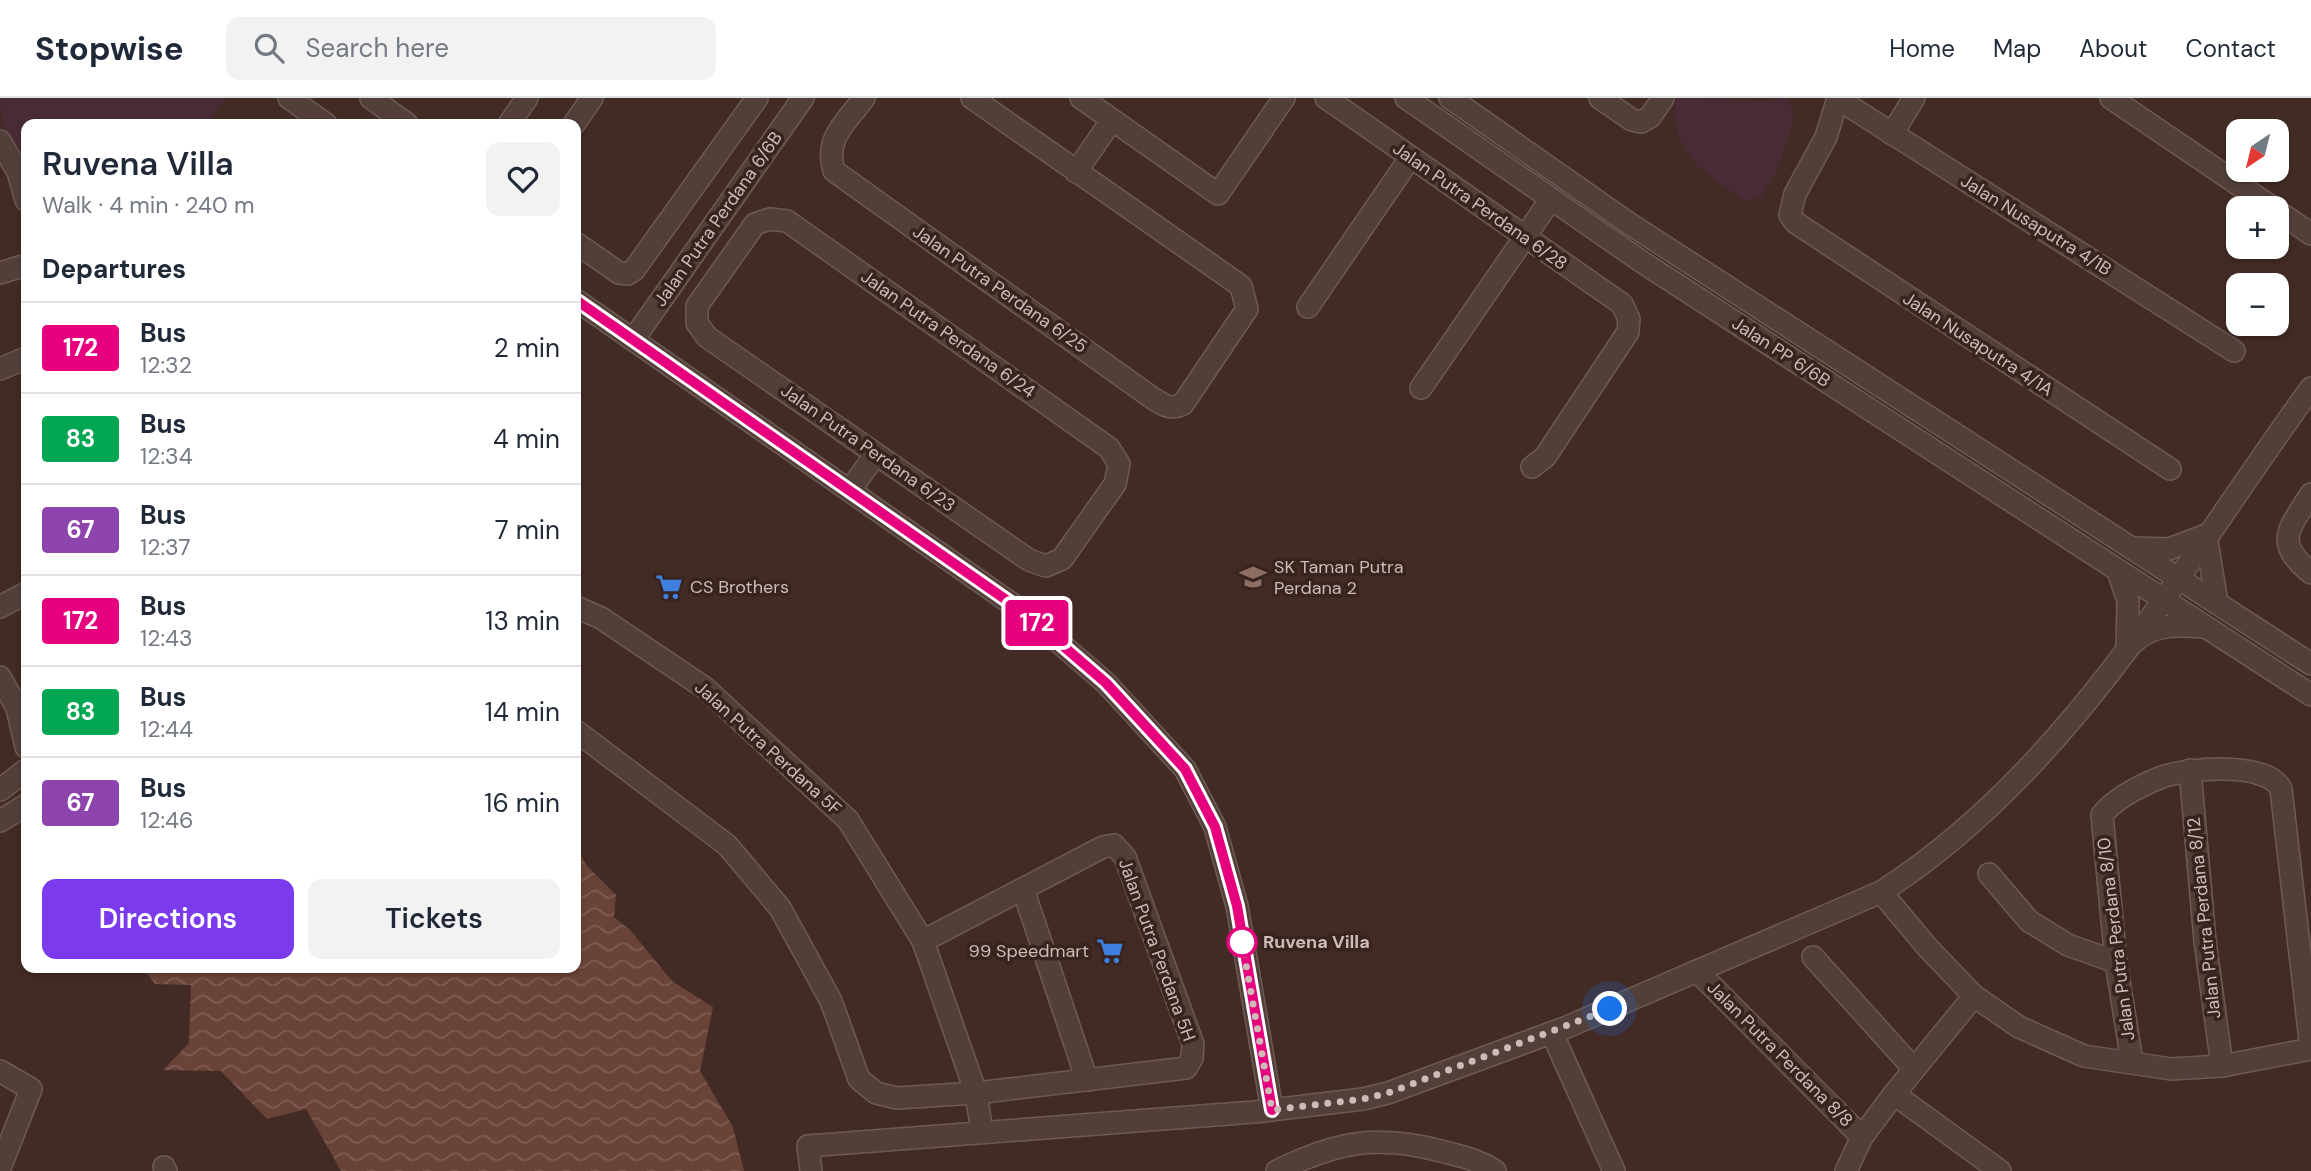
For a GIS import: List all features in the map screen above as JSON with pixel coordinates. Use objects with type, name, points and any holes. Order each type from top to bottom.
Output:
[{"type":"street","points":[[289,98],[319,119]]},
{"type":"street","points":[[371,98],[400,119]]},
{"type":"street","points":[[512,119],[527,98]]},
{"type":"street","points":[[577,119],[592,98]]},
{"type":"street","points":[[581,246],[619,273],[628,274],[634,270],[757,98]]},
{"type":"street","name":"Jalan Putra Perdana 6/25","points":[[864,98],[834,139],[829,154],[834,171],[1167,407],[1176,408],[1183,404],[1247,309],[1247,297],[1241,286],[1231,278],[1076,172]]},
{"type":"street","points":[[972,98],[1076,172],[1112,120]]},
{"type":"street","points":[[1081,98],[1217,194],[1284,98]]},
{"type":"street","name":"Jalan Putra Perdana 6/28","points":[[1326,98],[1622,304],[1629,319],[1628,332],[1545,457],[1531,467]]},
{"type":"street","name":"Jalan PP 6/6B","points":[[1406,98],[1645,264],[2311,695]]},
{"type":"street","name":"Jalan PP 6/6B","points":[[1450,98],[1630,224],[2311,664]]},
{"type":"street","points":[[1601,98],[1632,120],[1641,122],[1650,117],[1663,98]]},
{"type":"street","points":[[1892,134],[1914,98]]},
{"type":"street","points":[[2111,98],[2254,196]]},
{"type":"street","name":"Jalan Putra Perdana 6/6B","points":[[633,340],[800,99]]},
{"type":"street","name":"Jalan Nusaputra 4/1B","points":[[1838,99],[2234,351]]},
{"type":"street","name":"Jalan Nusaputra 4/1A","points":[[1838,99],[1826,136],[1795,194],[1790,215],[1802,229],[2170,469]]},
{"type":"street","points":[[0,141],[21,171]]},
{"type":"street","points":[[1308,307],[1410,158]]},
{"type":"street","points":[[1421,388],[1551,199]]},
{"type":"street","name":"Jalan Putra Perdana 6/24","points":[[707,337],[697,323],[697,306],[755,224],[770,219],[787,221],[1109,448],[1119,464],[1115,484],[1107,496],[1062,559],[1046,566],[1029,560]]},
{"type":"street","points":[[2289,219],[2311,234]]},
{"type":"street","points":[[0,273],[21,267]]},
{"type":"street","points":[[581,304],[1025,613],[1070,649],[1185,769],[1215,827],[1237,906],[1272,1110]]},
{"type":"street","name":"Jalan Putra Perdana 6/23","points":[[707,337],[1029,560]]},
{"type":"street","points":[[0,369],[21,360]]},
{"type":"street","points":[[811,1171],[808,1146],[1272,1110],[1363,1099],[1388,1093],[1552,1032],[1881,892],[1920,867],[2046,751],[2127,648],[2311,388]]},
{"type":"street","points":[[850,490],[876,454]]},
{"type":"street","points":[[2311,494],[2286,533],[2288,547],[2295,560],[2311,573]]},
{"type":"street","points":[[2131,548],[2150,551],[2169,549],[2206,535]]},
{"type":"street","points":[[2206,535],[2217,603]]},
{"type":"street","points":[[2118,571],[2128,600],[2127,648]]},
{"type":"street","points":[[0,607],[21,596]]},
{"type":"street","name":"Jalan Putra Perdana 5F","points":[[581,609],[601,618],[705,688],[801,773],[848,820],[923,941],[976,1093],[982,1132]]},
{"type":"street","points":[[2127,648],[2142,635],[2156,629],[2176,625],[2204,627]]},
{"type":"street","points":[[0,677],[21,706]]},
{"type":"street","points":[[581,735],[727,845],[780,908],[831,1001],[859,1079],[876,1093],[897,1098],[976,1093],[1087,1080],[1023,890],[923,941]]},
{"type":"street","points":[[1881,892],[1928,948],[1975,996],[2019,1027],[2084,1056],[2171,1069],[2222,1066],[2311,1049],[2306,956],[2281,789],[2276,781],[2236,770],[2190,770]]},
{"type":"street","name":"Jalan Putra Perdana 8/10","points":[[2132,1062],[2116,962],[2102,816],[2127,795],[2162,777],[2190,770]]},
{"type":"street","name":"Jalan Putra Perdana 8/12","points":[[2190,770],[2205,941],[2222,1066]]},
{"type":"street","points":[[0,790],[21,774]]},
{"type":"street","points":[[0,821],[21,808]]},
{"type":"street","name":"Jalan Putra Perdana 5H","points":[[1023,890],[1103,847],[1114,845],[1125,857],[1193,1044],[1192,1058],[1186,1068],[1087,1080]]},
{"type":"street","points":[[1989,874],[2029,921],[2068,946],[2116,962]]},
{"type":"street","points":[[1813,957],[1914,1069]]},
{"type":"street","name":"Jalan Putra Perdana 8/8","points":[[1697,971],[1862,1137]]},
{"type":"street","points":[[1846,1171],[1862,1137],[1975,996]]},
{"type":"street","points":[[1552,1032],[1614,1171]]},
{"type":"street","points":[[0,1071],[31,1088],[0,1168]]},
{"type":"street","points":[[1894,1094],[2000,1171]]},
{"type":"street","points":[[1277,1171],[1317,1152],[1363,1141],[1417,1144],[1480,1161],[1495,1171]]},
{"type":"shaded area","points":[[0,98],[226,98],[209,119],[21,119],[21,147],[9,135],[1,115]]},
{"type":"shaded area","points":[[1676,98],[1768,101],[1789,98],[1794,120],[1776,173],[1761,197],[1747,201],[1717,181],[1694,161],[1679,135]]},
{"type":"water","points":[[581,856],[587,866],[616,895],[614,917],[630,930],[672,981],[713,1007],[700,1071],[733,1127],[744,1171],[341,1171],[306,1109],[267,1119],[221,1071],[163,1070],[189,1043],[191,985],[155,984],[147,973],[581,973]]},
{"type":"bus line","name":"172","points":[[581,303],[1025,613],[1070,649],[1106,683],[1185,769],[1215,827],[1237,906],[1272,1110]]},
{"type":"place","name":"SK Taman Putra Perdana 2","points":[[1253,577]]},
{"type":"place","name":"CS Brothers","points":[[669,587]]},
{"type":"place","name":"Ruvena Villa","points":[[1242,942]]},
{"type":"place","name":"99 Speedmart","points":[[1110,951]]},
{"type":"route","points":[[1242,942],[1272,1110],[1363,1099],[1388,1093],[1610,1009]]}]
